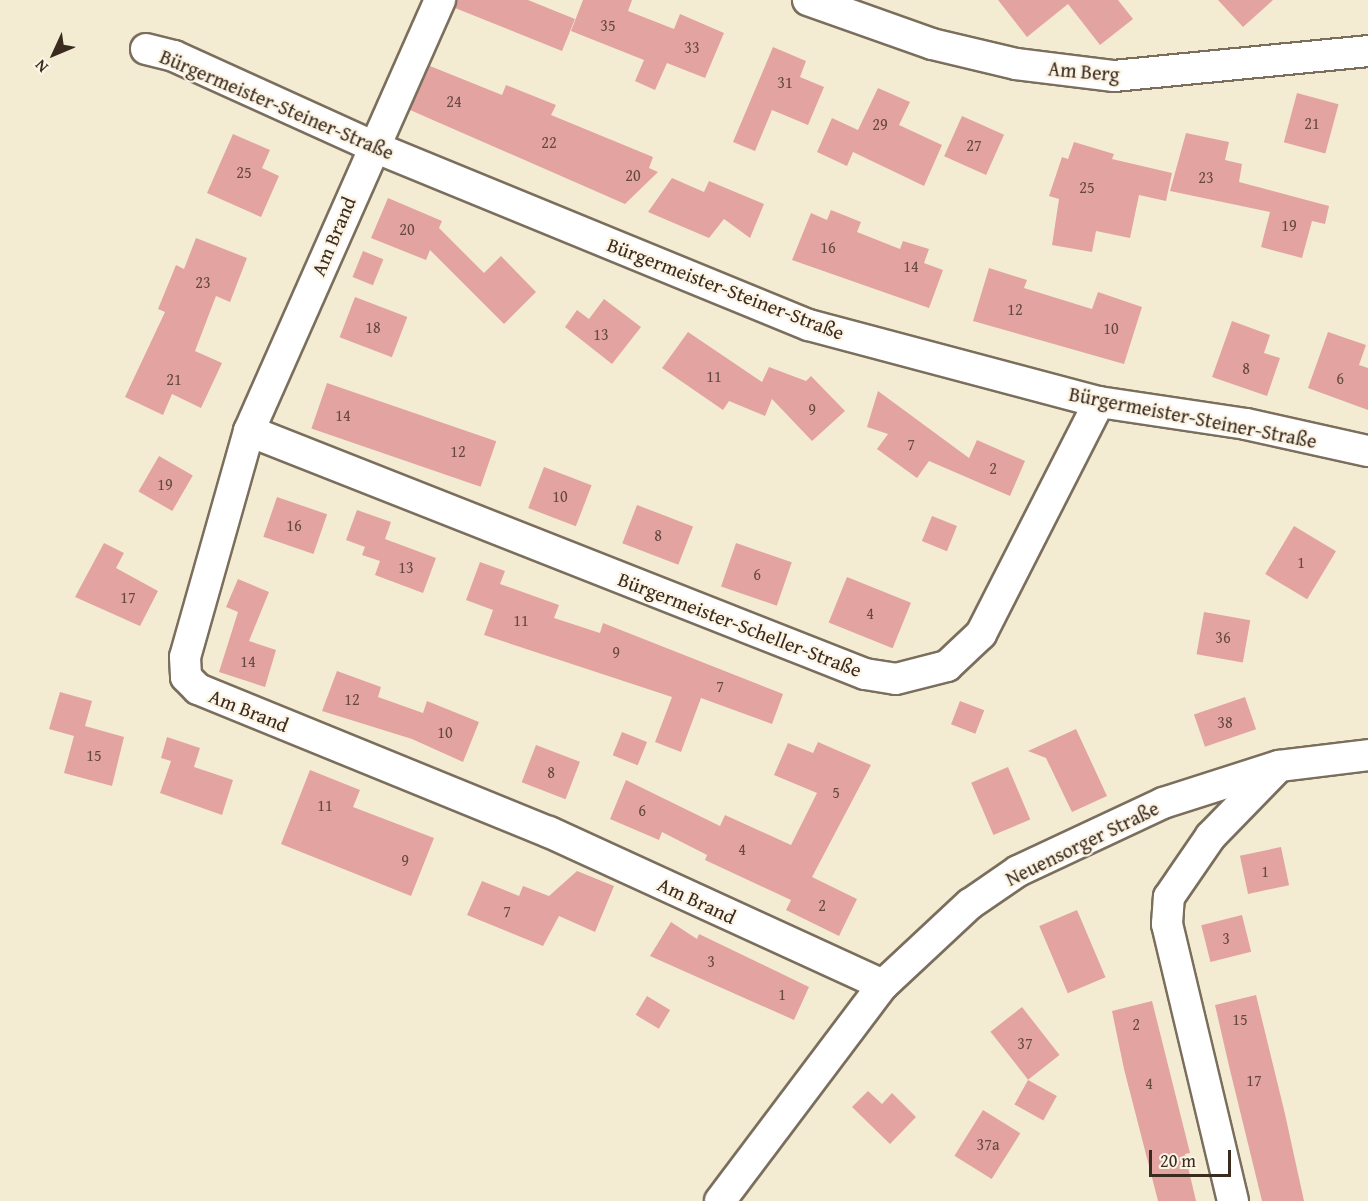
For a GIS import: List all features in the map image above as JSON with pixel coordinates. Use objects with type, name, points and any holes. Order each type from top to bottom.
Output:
[{"type":"street","name":"Am Brand","points":[[440,0],[372,146],[249,431],[185,657],[186,677],[198,689],[549,832],[883,986]]},
{"type":"street","name":"Am Berg","points":[[808,0],[932,44],[1016,64],[1114,76],[1368,51]]},
{"type":"street","name":"Bürgermeister-Steiner-Straße","points":[[146,49],[174,56],[372,146],[809,324],[1099,402],[1245,423],[1368,452]]},
{"type":"street","name":"Bürgermeister-Scheller-Straße","points":[[249,431],[865,674],[896,679],[947,666],[981,634],[1099,402]]},
{"type":"street","name":"Neuensorger Straße","points":[[720,1201],[883,986],[927,940],[1018,871],[1163,803],[1279,766],[1368,755]]},
{"type":"street","points":[[1233,1201],[1167,924],[1168,897],[1211,836],[1279,766]]},
{"type":"building","points":[[457,0],[528,0],[575,19],[562,51],[455,8]]},
{"type":"building","points":[[583,0],[632,0],[628,11],[674,29],[680,14],[724,33],[705,78],[667,63],[655,90],[635,81],[644,60],[571,31]]},
{"type":"building","points":[[998,0],[1118,0],[1133,19],[1100,45],[1068,4],[1027,37]]},
{"type":"building","points":[[1218,0],[1273,0],[1243,27]]},
{"type":"building","points":[[773,47],[806,61],[800,77],[824,87],[808,125],[772,110],[755,151],[733,142]]},
{"type":"building","points":[[430,66],[502,95],[506,85],[556,105],[551,115],[653,157],[649,168],[658,172],[625,204],[410,110]]},
{"type":"building","points":[[878,88],[910,102],[899,125],[942,145],[924,186],[853,152],[847,166],[817,152],[832,118],[858,130]]},
{"type":"building","points":[[1297,93],[1339,104],[1325,153],[1284,142]]},
{"type":"building","points":[[962,116],[1004,135],[986,175],[944,156]]},
{"type":"building","points":[[1186,133],[1229,142],[1225,160],[1242,164],[1239,182],[1329,206],[1325,224],[1312,221],[1302,258],[1261,247],[1270,212],[1170,191]]},
{"type":"building","points":[[233,134],[270,150],[262,168],[279,176],[261,217],[207,193]]},
{"type":"building","points":[[1074,142],[1114,154],[1112,159],[1172,173],[1166,201],[1139,195],[1130,238],[1096,231],[1092,252],[1052,245],[1059,199],[1049,196],[1062,157],[1068,159]]},
{"type":"building","points":[[672,178],[704,192],[709,181],[764,204],[750,238],[724,219],[709,238],[648,212]]},
{"type":"building","points":[[388,198],[442,221],[439,228],[484,273],[501,256],[536,292],[504,324],[430,250],[426,260],[371,238]]},
{"type":"building","points":[[831,210],[861,222],[857,232],[900,249],[903,241],[929,249],[924,263],[943,270],[929,308],[792,260],[811,213],[827,220]]},
{"type":"building","points":[[196,238],[247,258],[230,302],[216,296],[195,351],[222,363],[201,408],[172,394],[163,415],[125,397],[165,312],[158,309],[176,265],[184,269]]},
{"type":"building","points":[[363,251],[383,259],[373,285],[353,277]]},
{"type":"building","points":[[989,268],[1027,280],[1024,288],[1092,309],[1098,292],[1142,307],[1124,364],[973,321]]},
{"type":"building","points":[[355,297],[407,317],[392,357],[340,337]]},
{"type":"building","points":[[604,299],[641,327],[612,364],[565,327],[577,310],[589,319]]},
{"type":"building","points":[[1232,321],[1270,335],[1264,353],[1280,358],[1267,396],[1212,377]]},
{"type":"building","points":[[688,332],[762,382],[769,367],[806,381],[811,376],[845,411],[812,441],[772,399],[765,416],[729,401],[723,410],[662,368]]},
{"type":"building","points":[[1328,332],[1366,345],[1359,365],[1368,368],[1368,410],[1308,388]]},
{"type":"building","points":[[327,383],[496,441],[481,487],[311,428]]},
{"type":"building","points":[[878,391],[969,458],[977,440],[1025,461],[1010,496],[929,461],[917,478],[877,449],[888,434],[867,427]]},
{"type":"building","points":[[159,456],[193,476],[172,511],[138,492]]},
{"type":"building","points":[[544,467],[592,485],[576,526],[528,508]]},
{"type":"building","points":[[277,497],[327,514],[313,554],[263,537]]},
{"type":"building","points":[[637,505],[693,527],[678,565],[622,543]]},
{"type":"building","points":[[357,510],[391,522],[385,539],[436,558],[423,593],[375,575],[380,561],[362,555],[365,547],[346,540]]},
{"type":"building","points":[[932,516],[957,526],[947,551],[922,541]]},
{"type":"building","points":[[1294,526],[1336,551],[1307,599],[1265,574]]},
{"type":"building","points":[[104,543],[124,553],[116,568],[158,591],[140,626],[75,597]]},
{"type":"building","points":[[736,543],[792,562],[777,606],[721,586]]},
{"type":"building","points":[[480,562],[505,571],[500,584],[559,605],[554,618],[600,633],[603,623],[783,694],[772,724],[701,698],[681,752],[655,742],[672,697],[484,635],[493,610],[466,600]]},
{"type":"building","points":[[847,577],[911,603],[893,648],[829,622]]},
{"type":"building","points":[[238,579],[269,592],[249,641],[276,650],[265,687],[219,672],[238,612],[226,607]]},
{"type":"building","points":[[1204,612],[1250,620],[1243,663],[1197,654]]},
{"type":"building","points":[[337,671],[381,687],[378,697],[423,713],[427,701],[479,722],[463,762],[412,739],[322,711]]},
{"type":"building","points":[[60,692],[92,701],[85,726],[124,737],[112,786],[64,773],[74,736],[49,729]]},
{"type":"building","points":[[1245,697],[1256,729],[1205,747],[1194,715]]},
{"type":"building","points":[[960,701],[984,710],[975,734],[951,724]]},
{"type":"building","points":[[1076,729],[1107,796],[1072,812],[1046,758],[1028,751]]},
{"type":"building","points":[[622,732],[647,742],[638,765],[613,755]]},
{"type":"building","points":[[167,737],[200,748],[194,767],[233,780],[222,815],[160,793],[171,761],[161,758]]},
{"type":"building","points":[[818,742],[871,765],[812,877],[857,899],[839,936],[786,910],[791,900],[705,860],[707,855],[662,832],[659,840],[610,819],[626,780],[720,826],[725,815],[791,845],[817,793],[774,775],[788,743],[813,753]]},
{"type":"building","points":[[536,745],[580,762],[566,799],[522,782]]},
{"type":"building","points":[[1008,767],[1030,819],[993,835],[971,783]]},
{"type":"building","points":[[310,770],[360,790],[353,807],[434,838],[411,896],[281,844]]},
{"type":"building","points":[[1281,847],[1289,885],[1248,894],[1240,856]]},
{"type":"building","points":[[577,871],[614,886],[595,932],[559,916],[543,946],[467,915],[482,881],[519,896],[523,886],[549,896]]},
{"type":"building","points":[[1077,910],[1106,977],[1068,993],[1039,926]]},
{"type":"building","points":[[1242,915],[1251,952],[1210,962],[1201,925]]},
{"type":"building","points":[[671,922],[697,939],[699,934],[809,987],[794,1020],[650,956]]},
{"type":"building","points":[[1256,995],[1304,1201],[1262,1201],[1229,1066],[1215,1005]]},
{"type":"building","points":[[647,996],[670,1010],[659,1029],[636,1015]]},
{"type":"building","points":[[1152,1001],[1190,1153],[1185,1154],[1196,1201],[1158,1201],[1124,1069],[1112,1011]]},
{"type":"building","points":[[1022,1007],[1060,1055],[1028,1080],[990,1032]]},
{"type":"building","points":[[1028,1080],[1057,1096],[1043,1120],[1014,1104]]},
{"type":"building","points":[[868,1091],[882,1104],[892,1093],[916,1117],[890,1144],[852,1107]]},
{"type":"building","points":[[983,1110],[1020,1133],[992,1179],[954,1156]]}]
